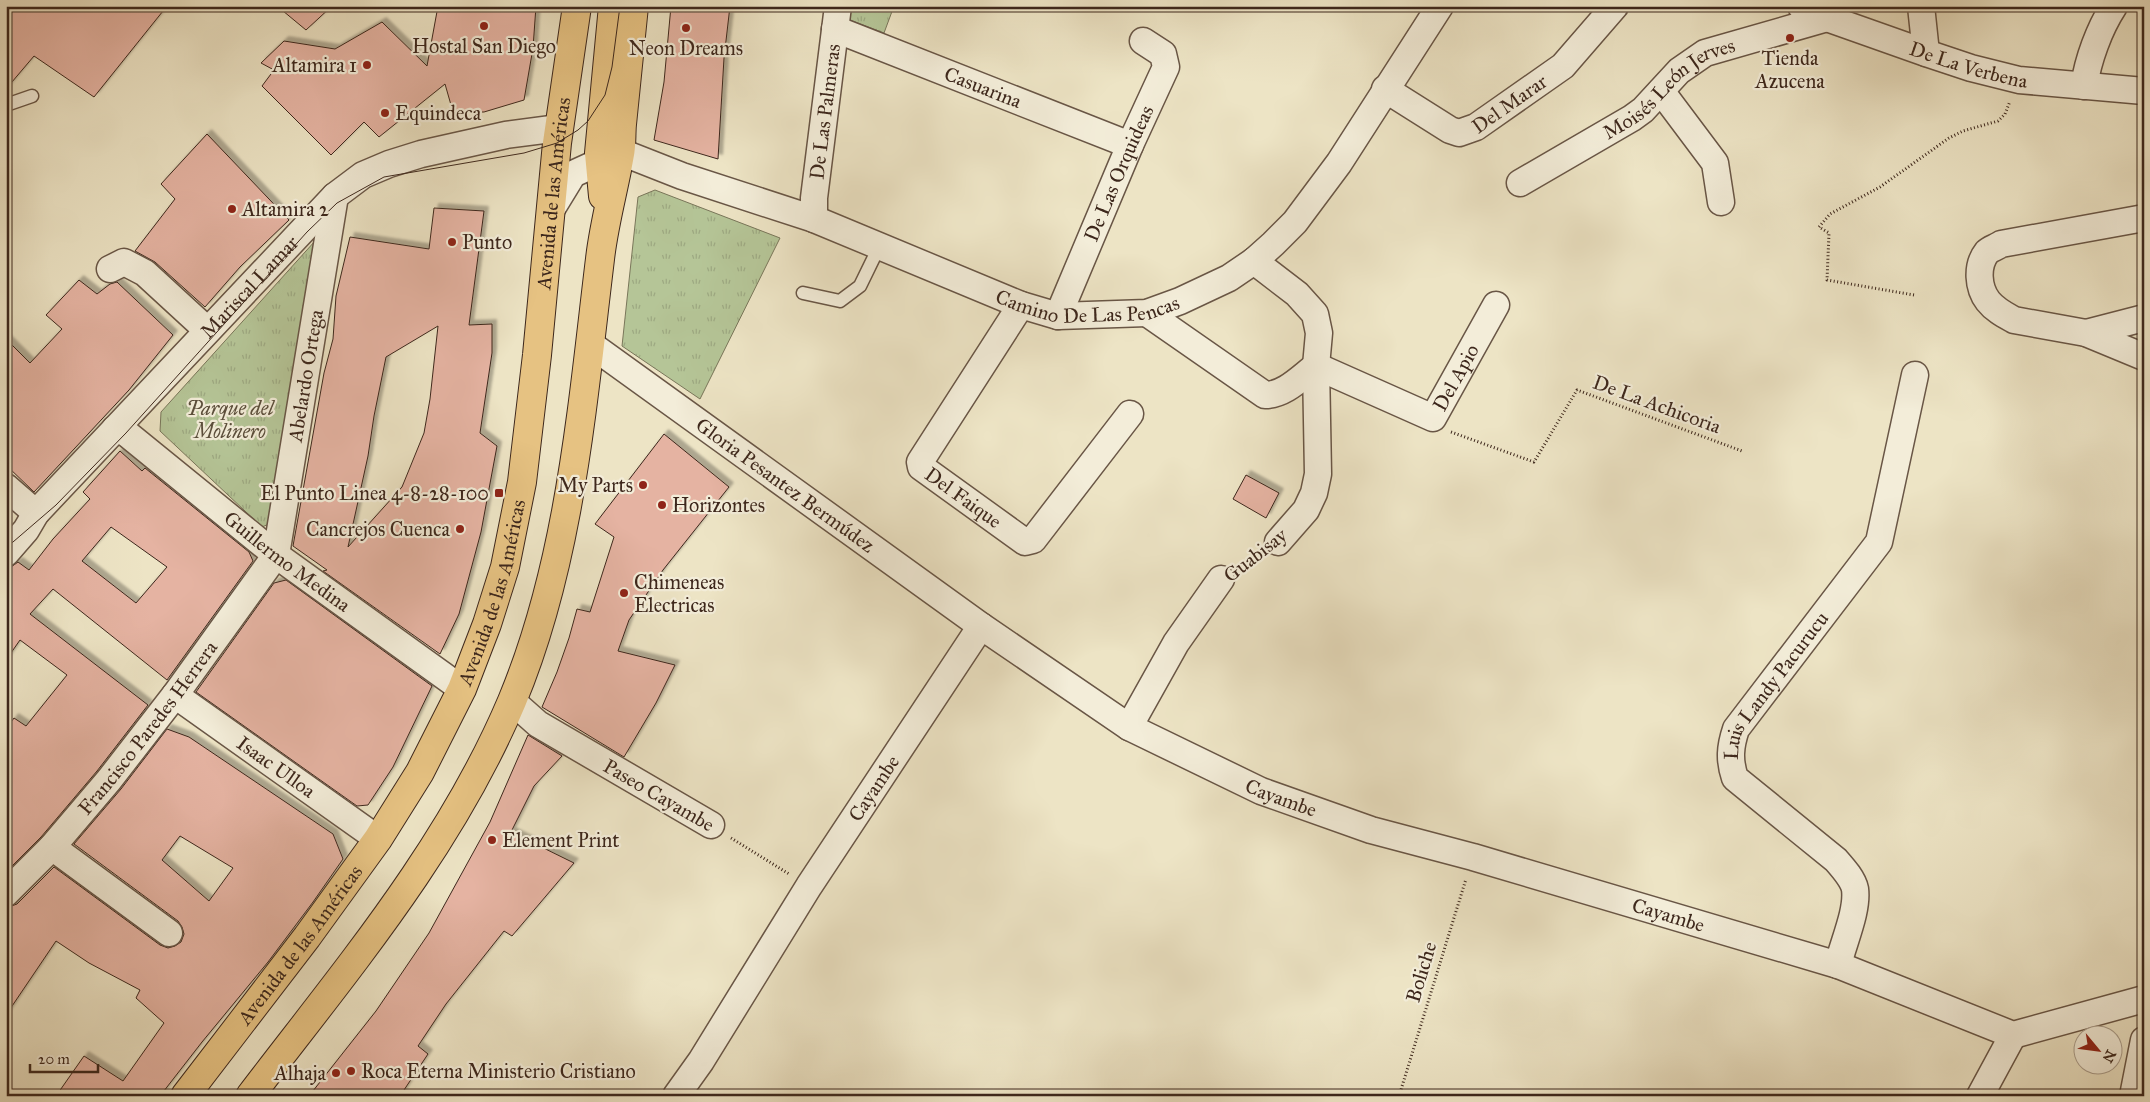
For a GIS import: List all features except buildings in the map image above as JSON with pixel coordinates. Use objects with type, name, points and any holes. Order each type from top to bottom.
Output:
[{"type":"main road","name":"Avenida de las Américas","points":[[185,1096],[307,937],[378,839],[420,772],[462,689],[486,624],[504,567],[522,482],[559,128],[577,6]]},
{"type":"main road","name":"Avenida de las Américas","points":[[610,157],[615,146],[608,127],[605,95],[613,6]]},
{"type":"main road","points":[[250,1096],[407,891],[463,801],[512,701],[534,638],[552,575],[568,504],[605,223],[610,157],[621,130],[634,6]]},
{"type":"street","name":"Camino De Las Pencas","points":[[610,157],[682,176],[814,219],[1021,305],[1058,316],[1147,313],[1212,287],[1254,261],[1295,222],[1339,162],[1440,6]]},
{"type":"street","name":"Del Marar","points":[[1385,89],[1450,130],[1459,133],[1476,127],[1563,66],[1615,6]]},
{"type":"street","name":"De La Verbena","points":[[1801,6],[1827,18],[1926,53],[1971,68],[2019,80],[2144,91]]},
{"type":"street","points":[[1921,6],[1926,53]]},
{"type":"street","points":[[2084,86],[2086,73],[2104,25],[2114,6]]},
{"type":"street","name":"Casuarina","points":[[837,17],[1130,145]]},
{"type":"street","name":"De Las Palmeras","points":[[814,219],[814,198],[837,17]]},
{"type":"street","name":"Moisés León Jerves","points":[[1520,182],[1644,110],[1679,71],[1705,53],[1827,18]]},
{"type":"street","name":"De Las Orquideas","points":[[1058,316],[1130,145],[1166,66],[1163,54],[1143,41]]},
{"type":"street","points":[[1661,91],[1715,163],[1721,202]]},
{"type":"street","name":"Mariscal Lamar","points":[[6,553],[26,530],[36,513],[207,330],[335,196],[363,174],[421,154],[506,135],[559,128]]},
{"type":"street","points":[[551,210],[573,174],[610,157]]},
{"type":"street","name":"Abelardo Ortega","points":[[276,555],[335,196]]},
{"type":"street","points":[[2144,218],[2001,244],[1988,251],[1981,263],[1979,279],[1988,302],[2014,320],[2086,333],[2144,357]]},
{"type":"street","name":"Guabisay","points":[[1254,261],[1297,294],[1315,314],[1319,333],[1316,366],[1318,474],[1314,493],[1306,510],[1278,542]]},
{"type":"street","points":[[110,269],[124,262],[145,273],[207,330]]},
{"type":"street","name":"Del Faique","points":[[1021,305],[920,462],[921,467],[1024,542],[1029,543],[1130,414]]},
{"type":"street","name":"Del Apio","points":[[1316,366],[1433,418],[1496,305]]},
{"type":"street","points":[[1147,313],[1265,394],[1273,395],[1285,390],[1316,366]]},
{"type":"street","points":[[2086,333],[2144,318]]},
{"type":"street","name":"Gloria Pesantez Bermúdez","points":[[590,344],[981,626]]},
{"type":"street","name":"Luis Landy Pacurucu","points":[[1838,965],[1854,909],[1855,888],[1846,871],[1836,860],[1735,778],[1731,765],[1730,745],[1736,729],[1879,542],[1915,375]]},
{"type":"street","name":"Guillermo Medina","points":[[114,429],[126,434],[276,555],[462,689]]},
{"type":"street","points":[[6,487],[36,513]]},
{"type":"street","name":"Francisco Paredes Herrera","points":[[6,893],[52,847],[109,780],[175,695],[276,555]]},
{"type":"street","name":"Guabisay","points":[[1129,727],[1176,643],[1221,579]]},
{"type":"street","name":"Cayambe","points":[[676,1096],[701,1060],[809,886],[981,626],[1129,727],[1261,791],[1371,830],[1473,857],[1838,965],[2013,1035]]},
{"type":"street","name":"Isaac Ulloa","points":[[175,695],[378,839]]},
{"type":"street","name":"Paseo Cayambe","points":[[512,701],[538,724],[711,826]]},
{"type":"street","points":[[52,847],[169,933]]},
{"type":"street","points":[[1980,1096],[2013,1035],[2144,999]]},
{"type":"street","points":[[2133,1096],[2144,1040]]},
{"type":"lane","points":[[6,105],[32,96]]},
{"type":"lane","points":[[803,293],[840,301],[860,286],[879,247]]},
{"type":"path","points":[[1914,295],[1827,280],[1829,233],[1819,227],[1830,214],[1880,187],[1949,138],[1963,131],[1998,121],[2005,114],[2019,80]]},
{"type":"path","name":"De La Achicoria","points":[[1433,418],[1445,430],[1534,462],[1577,390],[1742,451]]},
{"type":"path","name":"Guabisay","points":[[1221,579],[1278,542]]},
{"type":"path","name":"Paseo Cayambe","points":[[711,826],[809,886]]},
{"type":"path","name":"Boliche","points":[[1399,1096],[1473,857]]},
{"type":"green space","points":[[849,6],[894,6],[884,33],[850,20]]},
{"type":"green space","points":[[655,190],[780,238],[700,399],[622,346],[638,197]]},
{"type":"green space","name":"Parque del Molinero","points":[[315,241],[269,524],[262,527],[160,431],[161,412]]},
{"type":"tram line","points":[[6,548],[56,505],[126,433],[307,232],[337,203],[384,177],[524,153],[557,143],[578,130],[588,121],[605,95],[612,67],[620,6]]},
{"type":"place","name":"Hostal San Diego","points":[[484,26]]},
{"type":"place","name":"Neon Dreams","points":[[686,28]]},
{"type":"place","name":"Tienda Azucena","points":[[1790,38]]},
{"type":"place","name":"Altamira 1","points":[[367,65]]},
{"type":"place","name":"Equindeca","points":[[385,113]]},
{"type":"place","name":"Altamira 2","points":[[232,209]]},
{"type":"place","name":"Punto","points":[[452,242]]},
{"type":"place","name":"My Parts","points":[[643,485]]},
{"type":"place","name":"El Punto Linea 4-8-28-100","points":[[499,493]]},
{"type":"place","name":"Horizontes","points":[[662,505]]},
{"type":"place","name":"Cancrejos Cuenca","points":[[460,529]]},
{"type":"place","name":"Chimeneas Electricas","points":[[624,593]]},
{"type":"place","name":"Element Print","points":[[492,840]]},
{"type":"place","name":"Roca Eterna Ministerio Cristiano","points":[[351,1071]]},
{"type":"place","name":"Alhaja","points":[[336,1073]]}]
